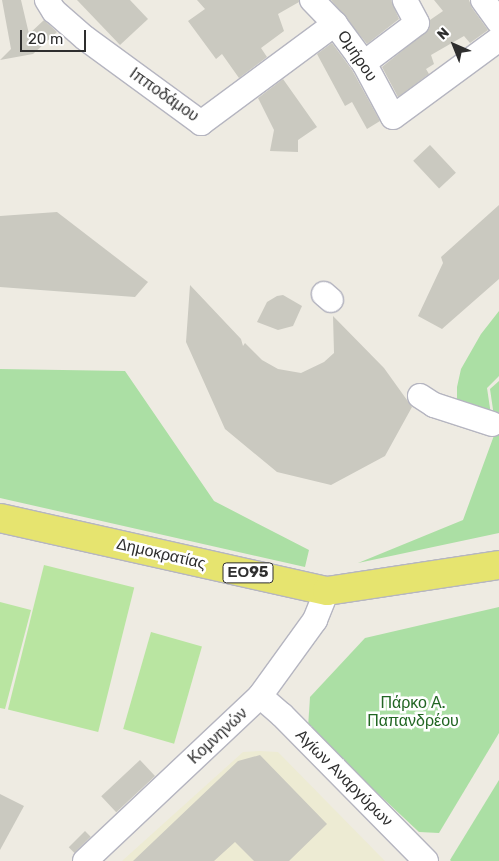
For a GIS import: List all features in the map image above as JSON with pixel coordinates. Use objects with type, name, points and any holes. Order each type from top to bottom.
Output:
[{"type":"main road","name":"Δημοκρατίας","points":[[0,518],[327,591],[499,565]]},
{"type":"street","name":"Ιπποδάμου","points":[[46,0],[54,10],[85,38],[201,123],[335,24]]},
{"type":"street","name":"Ομήρου","points":[[312,0],[335,24],[364,62],[393,117],[499,39]]},
{"type":"street","points":[[364,62],[417,23],[405,0]]},
{"type":"street","points":[[483,0],[499,22]]},
{"type":"street","points":[[420,396],[434,405],[492,424]]},
{"type":"street","name":"Κομνηνών","points":[[85,861],[260,696],[316,620],[327,591]]},
{"type":"street","name":"Αγίων Αναργύρων","points":[[260,696],[282,715],[426,861]]},
{"type":"shaded area","points":[[243,752],[278,752],[385,861],[122,861]]},
{"type":"green space","points":[[499,311],[499,376],[487,388],[491,415],[457,406],[457,387],[461,369],[481,334]]},
{"type":"green space","points":[[0,369],[125,371],[214,501],[309,550],[305,567],[0,498]]},
{"type":"green space","points":[[499,381],[499,533],[358,563],[463,520],[496,430],[490,389]]},
{"type":"green space","points":[[44,565],[134,587],[98,732],[8,710]]},
{"type":"green space","points":[[0,602],[31,610],[5,709],[0,708]]},
{"type":"green space","name":"Πάρκο Α. Παπανδρέου","points":[[499,607],[499,733],[439,833],[419,832],[308,728],[310,697],[365,638]]},
{"type":"green space","points":[[151,632],[202,647],[174,744],[123,729]]},
{"type":"green space","points":[[499,780],[499,861],[451,861],[450,860]]},
{"type":"building","points":[[2,0],[21,0],[29,34],[44,20],[57,32],[33,54],[0,60],[11,49]]},
{"type":"building","points":[[77,0],[130,0],[148,19],[120,45]]},
{"type":"building","points":[[197,0],[299,0],[299,2],[278,14],[284,31],[261,48],[267,57],[239,78],[222,54],[216,59],[188,21],[205,9]]},
{"type":"building","points":[[331,0],[391,0],[399,19],[367,44]]},
{"type":"building","points":[[434,0],[469,0],[472,8],[488,30],[470,43],[464,36],[431,55],[434,64],[426,69],[429,74],[398,97],[382,67],[429,29],[430,20],[443,11]]},
{"type":"building","points":[[332,43],[352,70],[380,121],[367,129],[352,102],[345,106],[317,54]]},
{"type":"building","points":[[283,79],[317,127],[298,140],[298,152],[270,151],[274,130],[258,98]]},
{"type":"building","points":[[430,145],[456,173],[439,188],[413,161]]},
{"type":"building","points":[[499,205],[499,279],[442,329],[418,316],[443,263],[441,257]]},
{"type":"building","points":[[57,212],[148,282],[135,297],[0,287],[0,216]]},
{"type":"building","points":[[190,285],[241,339],[243,346],[245,343],[262,360],[278,369],[301,373],[324,362],[334,353],[333,316],[384,368],[412,407],[385,456],[331,485],[277,472],[225,429],[186,342]]},
{"type":"building","points":[[283,295],[302,306],[293,326],[278,330],[257,322],[267,302]]},
{"type":"building","points":[[260,755],[327,824],[289,861],[254,861],[235,842],[214,861],[133,861],[238,761]]},
{"type":"building","points":[[140,760],[155,776],[116,812],[101,796]]},
{"type":"building","points":[[0,794],[24,806],[0,850]]},
{"type":"building","points":[[85,831],[91,837],[74,853],[69,847]]}]
